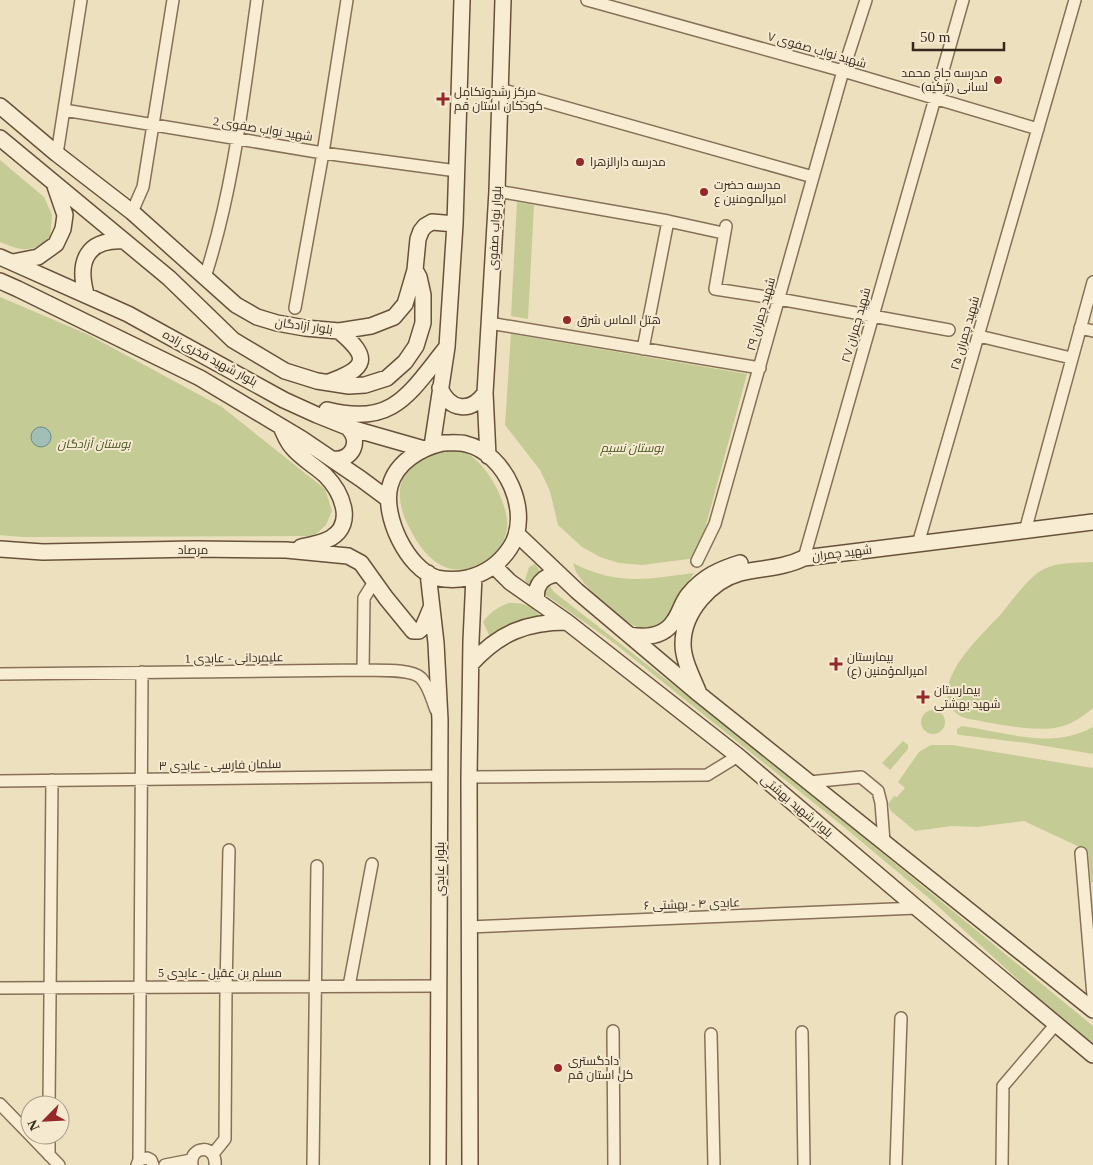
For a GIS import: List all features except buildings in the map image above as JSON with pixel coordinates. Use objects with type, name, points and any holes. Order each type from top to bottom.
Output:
[{"type":"main road","points":[[428,447],[447,347],[455,224],[462,0]]},
{"type":"main road","name":"بلوار نواب صفوی","points":[[488,456],[485,393],[497,191],[503,0]]},
{"type":"main road","name":"بلوار آزادگان","points":[[0,106],[57,154],[132,212],[236,305],[257,317],[298,327],[339,331],[372,326],[394,317],[405,304],[415,270]]},
{"type":"main road","points":[[0,138],[169,278],[233,340],[285,372],[328,383],[349,386],[365,385],[387,378],[405,362],[416,346],[423,323],[423,295],[415,270],[418,239],[425,226],[432,222],[455,224]]},
{"type":"main road","points":[[6,260],[38,257],[56,244],[63,229],[65,215],[53,182]]},
{"type":"main road","points":[[86,294],[82,281],[82,269],[90,251],[105,242],[124,241]]},
{"type":"main road","name":"بلوار شهید فخری زاده","points":[[6,260],[128,314],[284,400],[347,427],[428,447]]},
{"type":"main road","name":"بلوار شهید فخری زاده","points":[[0,282],[27,293],[200,378],[333,459],[388,499]]},
{"type":"main road","points":[[328,383],[350,374],[357,368],[360,360],[359,352],[354,344],[339,331]]},
{"type":"main road","points":[[284,400],[344,415],[368,414],[390,409],[406,397],[420,382],[447,347]]},
{"type":"main road","points":[[440,388],[444,397],[451,404],[461,407],[475,404],[480,401],[485,393]]},
{"type":"main road","points":[[280,426],[292,447],[336,487],[345,514],[341,528],[332,538],[286,550]]},
{"type":"main road","points":[[333,459],[344,459],[349,456],[355,446],[354,435],[347,427]]},
{"type":"main road","points":[[455,443],[467,444],[488,456],[509,480],[515,494],[519,515],[517,534],[505,556],[494,566],[474,576],[462,579],[436,577],[417,564],[407,553],[397,534],[391,519],[388,499],[390,485],[404,464],[428,447],[455,443]]},
{"type":"main road","name":"شهید چمران","points":[[699,694],[685,656],[683,644],[685,632],[701,598],[728,577],[790,564],[804,558],[1093,522]]},
{"type":"main road","name":"بلوار شهید بهشتی","points":[[517,534],[558,574],[699,694],[1093,1010]]},
{"type":"main road","name":"مرصاد","points":[[0,548],[43,552],[195,549],[286,550],[348,556],[361,563],[413,631],[419,631],[423,626],[431,608]]},
{"type":"main road","points":[[629,636],[652,636],[668,628],[675,620],[688,595],[710,574],[732,565],[758,560],[791,556],[804,558]]},
{"type":"main road","name":"بلوار شهید بهشتی","points":[[494,566],[510,582],[567,622],[738,756],[1093,1055]]},
{"type":"main road","name":"بلوار عابدی","points":[[428,573],[436,643],[440,720],[438,1165]]},
{"type":"main road","points":[[537,600],[535,593],[542,579],[558,574]]},
{"type":"main road","points":[[470,1165],[469,777],[474,576]]},
{"type":"main road","points":[[471,664],[498,639],[514,631],[531,625],[567,622]]},
{"type":"street","points":[[57,154],[81,0]]},
{"type":"street","points":[[132,212],[143,186],[173,0]]},
{"type":"street","points":[[205,277],[216,244],[237,139],[257,0]]},
{"type":"street","points":[[295,308],[323,153],[347,0]]},
{"type":"street","name":"شهید نواب صفوی ۷","points":[[587,0],[843,71],[935,100],[1038,129]]},
{"type":"street","name":"شهید چمران ۲۹","points":[[697,561],[715,524],[812,177],[866,0]]},
{"type":"street","name":"شهید چمران ۲۷","points":[[804,558],[963,0]]},
{"type":"street","name":"شهید چمران ۲۵","points":[[918,544],[1075,0]]},
{"type":"street","points":[[500,90],[812,177]]},
{"type":"street","name":"شهید نواب صفوی 2","points":[[64,110],[323,153],[457,170]]},
{"type":"street","points":[[497,191],[725,229],[715,289],[949,330]]},
{"type":"street","points":[[643,349],[668,221]]},
{"type":"street","points":[[1025,531],[1093,282]]},
{"type":"street","points":[[489,323],[760,368]]},
{"type":"street","points":[[1080,328],[1093,331]]},
{"type":"street","points":[[979,336],[1071,358]]},
{"type":"street","points":[[363,670],[364,598],[374,582]]},
{"type":"street","name":"علیمردانی - عابدی 1","points":[[0,674],[363,670],[410,672],[421,678],[428,689],[440,720]]},
{"type":"street","points":[[142,672],[138,1163],[147,1158],[153,1165]]},
{"type":"street","points":[[469,777],[707,776],[738,756]]},
{"type":"street","name":"سلمان فارسی - عابدی ۳","points":[[0,781],[440,776]]},
{"type":"street","points":[[809,782],[861,777],[878,791],[881,803],[884,842]]},
{"type":"street","points":[[49,1095],[52,780]]},
{"type":"street","points":[[165,1165],[192,1162],[193,1155],[197,1151],[208,1150],[214,1159],[226,1138],[226,987],[229,850]]},
{"type":"street","points":[[1081,853],[1093,996]]},
{"type":"street","points":[[349,986],[372,864]]},
{"type":"street","points":[[312,1165],[317,866]]},
{"type":"street","name":"عابدی ۴ - بهشتی ۶","points":[[469,927],[917,908]]},
{"type":"street","name":"مسلم بن عقیل - عابدی 5","points":[[0,988],[440,986]]},
{"type":"street","points":[[896,1165],[901,1018]]},
{"type":"street","points":[[1002,1165],[1004,1086],[1056,1024]]},
{"type":"street","points":[[613,1031],[614,1165]]},
{"type":"street","points":[[802,1032],[804,1165]]},
{"type":"street","points":[[711,1034],[714,1165]]},
{"type":"street","points":[[0,1104],[20,1125]]},
{"type":"street","points":[[40,1145],[59,1165]]},
{"type":"street","points":[[49,1145],[49,1155]]},
{"type":"green space","points":[[0,160],[44,197],[52,215],[50,237],[32,248],[20,249],[0,242]]},
{"type":"green space","points":[[517,202],[534,205],[528,319],[511,316]]},
{"type":"green space","name":"بوستان آزادگان","points":[[0,297],[87,334],[222,407],[325,489],[332,511],[326,525],[314,536],[22,537],[0,535]]},
{"type":"green space","name":"بوستان نسیم","points":[[511,334],[747,374],[697,558],[642,565],[619,563],[600,557],[582,547],[558,525],[550,491],[540,470],[505,425]]},
{"type":"green space","points":[[431,450],[458,450],[468,454],[486,471],[500,494],[507,519],[506,535],[491,558],[469,569],[458,570],[438,564],[416,540],[403,513],[400,489],[405,473],[417,459]]},
{"type":"green space","points":[[1093,562],[1093,708],[1067,725],[1042,729],[1016,727],[969,719],[954,712],[948,695],[949,683],[955,670],[973,644],[1027,583],[1038,572],[1055,565]]},
{"type":"green space","points":[[573,563],[604,575],[618,578],[647,579],[694,573],[685,586],[673,613],[660,628],[643,631],[609,611],[584,583],[576,572]]},
{"type":"green space","points":[[535,564],[554,592],[758,751],[1093,1026],[1093,1043],[1050,1009],[930,899],[844,827],[614,643],[550,598],[530,587],[525,580],[529,567]]},
{"type":"green space","points":[[509,603],[527,606],[541,617],[514,623],[490,637],[483,622],[494,610]]},
{"type":"green space","points":[[933,710],[942,713],[945,722],[942,731],[933,734],[924,731],[921,722],[924,713]]},
{"type":"green space","points":[[962,726],[1012,735],[1045,738],[1078,734],[1093,727],[1093,754],[957,734],[957,729]]},
{"type":"green space","points":[[903,741],[908,745],[908,749],[890,770],[882,763]]},
{"type":"green space","points":[[931,745],[952,745],[1093,768],[1093,882],[1091,882],[1088,851],[1024,821],[977,827],[952,826],[915,831],[891,811],[888,804],[894,796],[897,797],[905,788],[898,782],[919,752]]},
{"type":"water","points":[[37,427],[45,427],[51,433],[51,441],[45,447],[37,447],[31,441],[31,433]]},
{"type":"place","name":"مدرسه حاج محمد لسانی (تزکیه)","points":[[998,80]]},
{"type":"place","name":"مرکز رشدوتکامل کودکان استان قم","points":[[443,99]]},
{"type":"place","name":"مدرسه دارالزهرا","points":[[580,162]]},
{"type":"place","name":"مدرسه حضرت امیرالمومنین ع","points":[[704,192]]},
{"type":"place","name":"هتل الماس شرق","points":[[567,320]]},
{"type":"place","name":"بیمارستان امیرالمؤمنین (ع)","points":[[836,664]]},
{"type":"place","name":"بیمارستان شهید بهشتی","points":[[923,697]]},
{"type":"place","name":"دادگستری کل استان قم","points":[[558,1068]]}]
